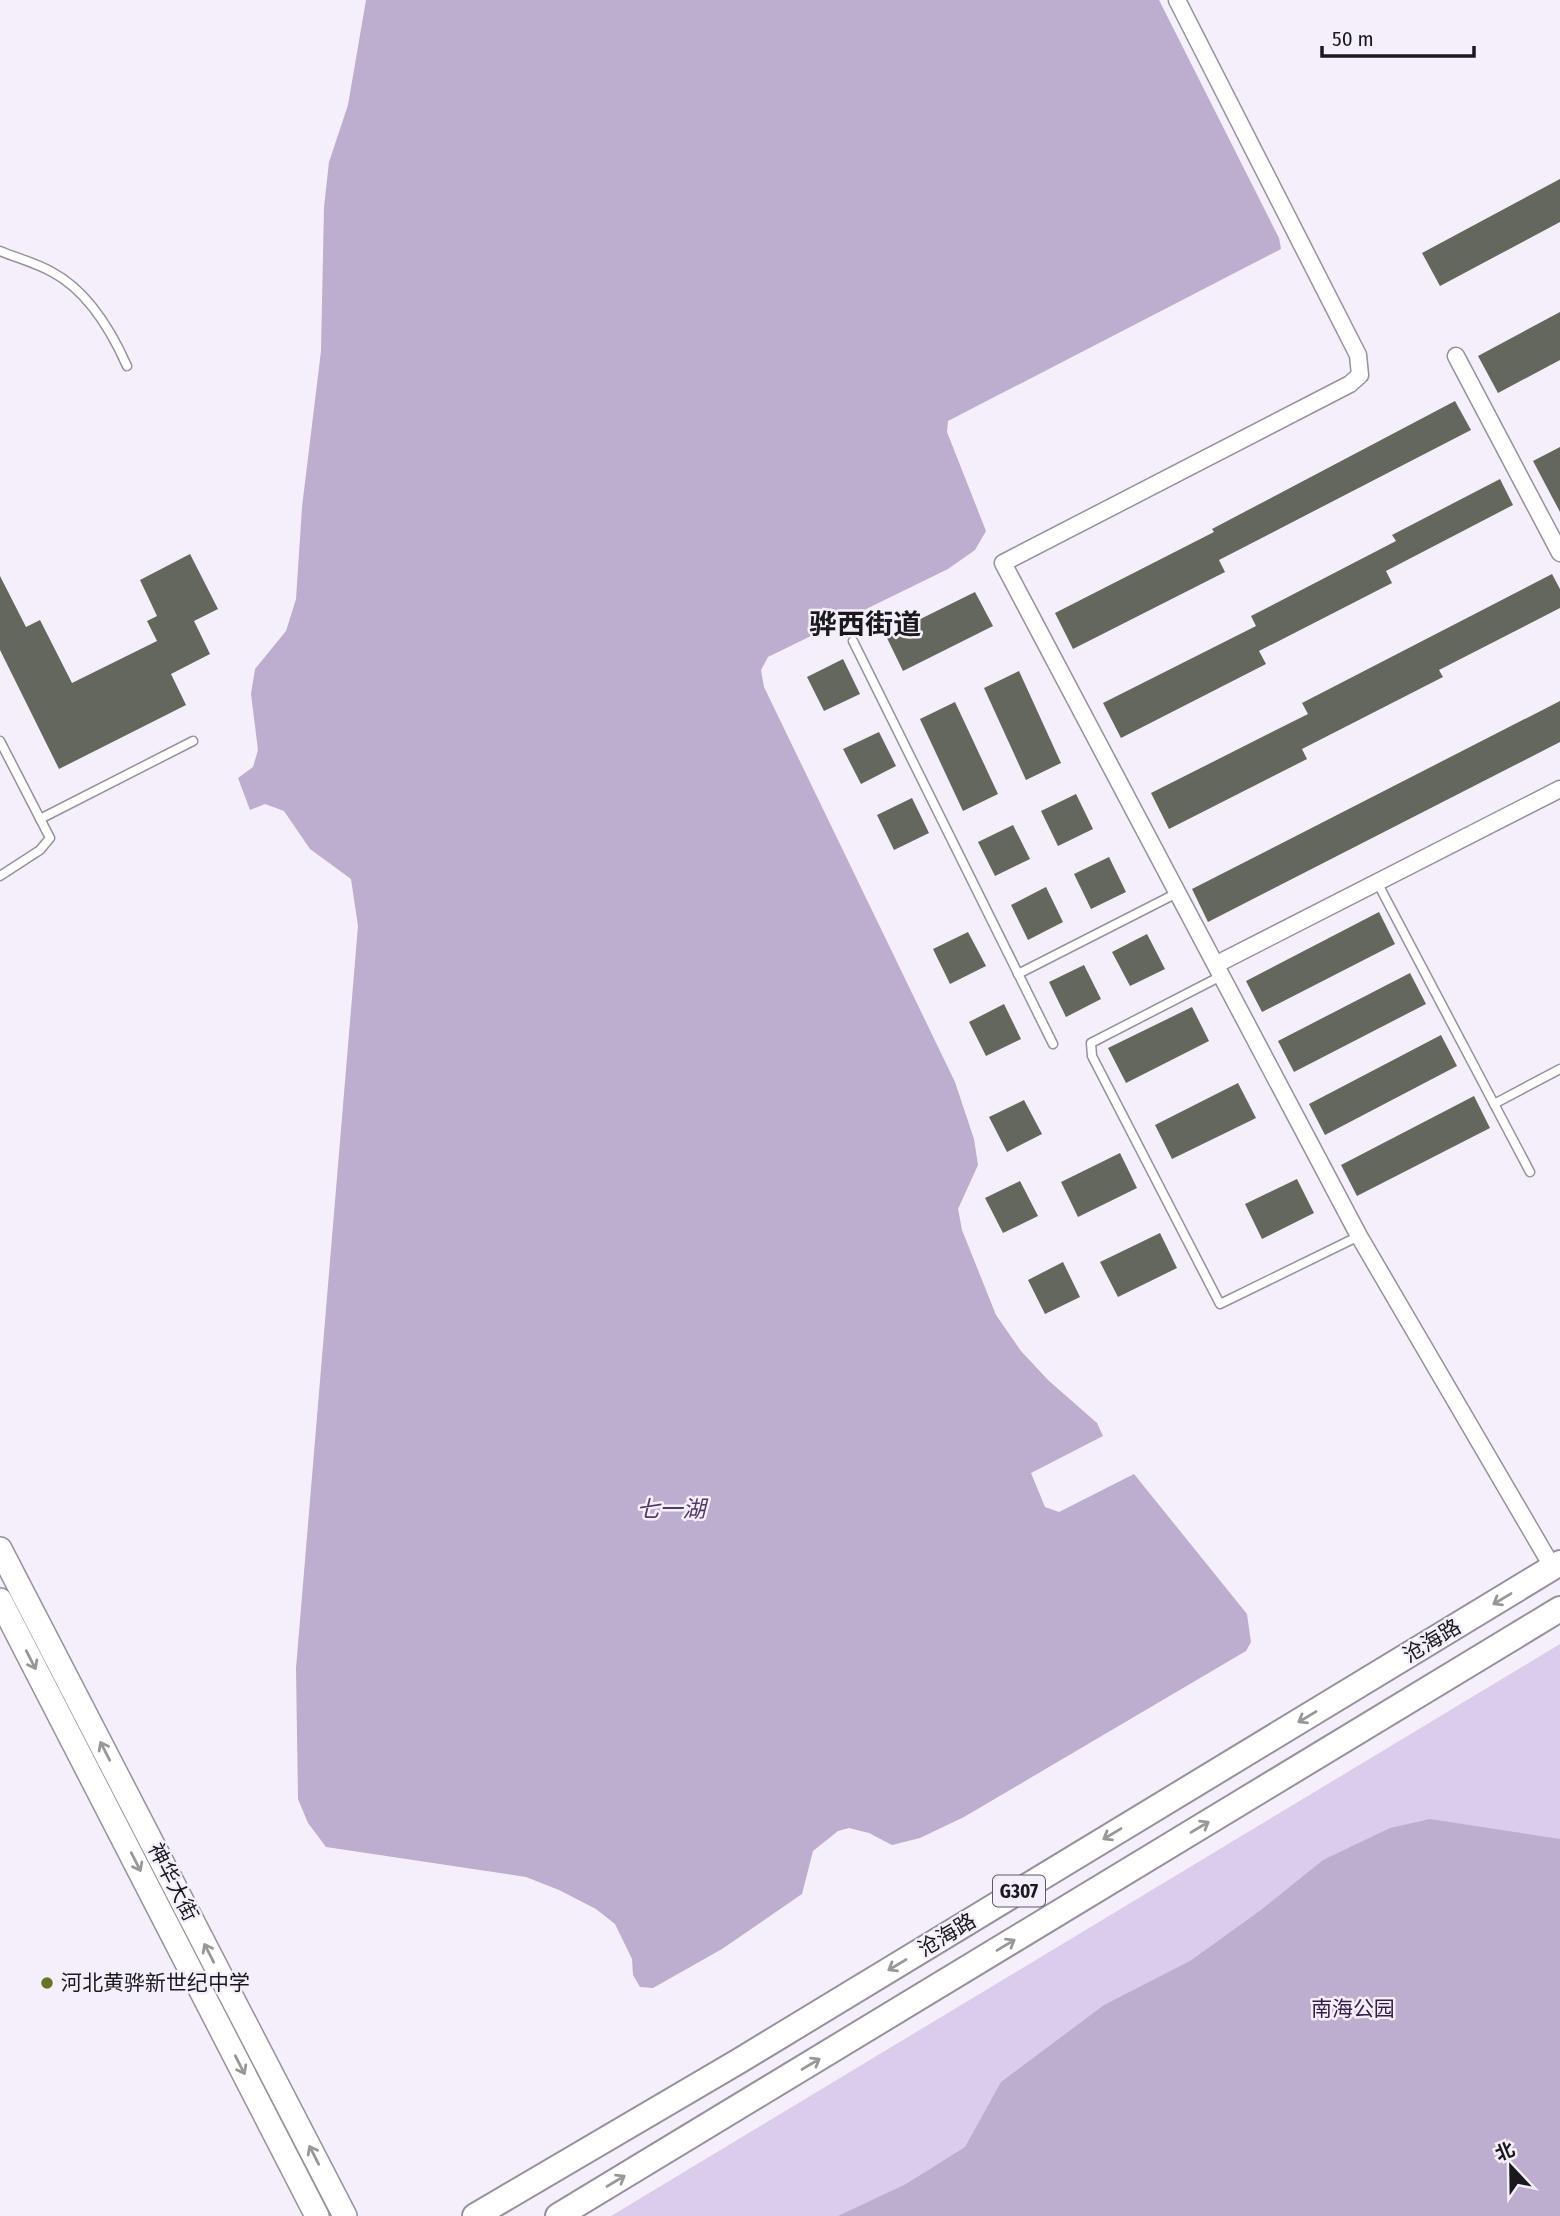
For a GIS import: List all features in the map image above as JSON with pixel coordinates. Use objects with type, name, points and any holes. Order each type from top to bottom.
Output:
[{"type":"main road","name":"神华大街","points":[[0,1549],[345,2216]]},
{"type":"main road","name":"沧海路","points":[[475,2216],[739,2060],[1556,1566]]},
{"type":"main road","name":"神华大街","points":[[0,1600],[317,2216]]},
{"type":"main road","name":"沧海路","points":[[558,2216],[1560,1609]]},
{"type":"street","points":[[1177,0],[1359,355],[1362,368],[1360,375],[1350,384],[1003,564],[1220,969],[1359,1236],[1556,1566]]},
{"type":"street","points":[[1456,356],[1560,553]]},
{"type":"street","points":[[1220,969],[1377,882],[1560,789]]},
{"type":"lane","points":[[0,251],[52,272],[82,295],[116,341],[127,366]]},
{"type":"lane","points":[[853,641],[1053,1044]]},
{"type":"lane","points":[[0,741],[50,838],[40,850],[0,876]]},
{"type":"lane","points":[[40,819],[193,741]]},
{"type":"lane","points":[[1377,882],[1530,1172]]},
{"type":"lane","points":[[1018,974],[1179,892]]},
{"type":"lane","points":[[1220,969],[1091,1043],[1091,1056],[1220,1304],[1359,1236]]},
{"type":"lane","points":[[1494,1104],[1560,1069]]},
{"type":"green space","name":"南海公园","points":[[1560,1644],[1560,2216],[611,2216]]},
{"type":"water","name":"七一湖","points":[[366,0],[1159,0],[1279,238],[1281,249],[948,421],[947,432],[986,531],[975,550],[948,569],[768,657],[761,670],[764,687],[955,1082],[974,1139],[978,1165],[958,1209],[962,1230],[996,1315],[1021,1351],[1048,1380],[1097,1423],[1103,1436],[1031,1473],[1045,1507],[1059,1512],[1134,1474],[1247,1614],[1251,1642],[1246,1651],[964,1817],[920,1838],[892,1845],[869,1833],[849,1828],[838,1831],[813,1851],[802,1894],[722,1949],[653,1988],[640,1987],[633,1975],[632,1959],[615,1924],[596,1909],[526,1877],[326,1847],[308,1823],[298,1799],[296,1668],[358,926],[351,879],[310,849],[284,811],[265,804],[250,810],[238,778],[253,767],[258,750],[251,694],[255,669],[286,631],[296,599],[302,507],[321,351],[324,207],[329,162],[348,105]]},
{"type":"water","name":"南海公园","points":[[1430,1819],[1560,1839],[1560,2216],[838,2216],[906,2184],[965,2147],[1001,2082],[1104,2005],[1190,1961],[1261,1910],[1323,1860],[1390,1828]]},
{"type":"building","points":[[1560,179],[1560,222],[1440,286],[1422,253]]},
{"type":"building","points":[[1560,312],[1560,360],[1498,393],[1478,356]]},
{"type":"building","points":[[1455,401],[1471,430],[1219,560],[1225,572],[1073,649],[1055,613],[1214,532],[1212,529]]},
{"type":"building","points":[[1560,447],[1560,512],[1533,461]]},
{"type":"building","points":[[1500,479],[1513,505],[1386,571],[1392,583],[1259,651],[1266,664],[1121,738],[1103,703],[1256,626],[1251,616],[1396,541],[1392,535]]},
{"type":"building","points":[[190,554],[218,609],[194,621],[210,654],[171,674],[186,705],[59,769],[0,650],[0,576],[26,627],[40,620],[72,683],[157,641],[147,621],[157,616],[140,580]]},
{"type":"building","points":[[1552,574],[1560,589],[1560,608],[1439,670],[1443,677],[1302,749],[1307,759],[1169,829],[1151,793],[1308,714],[1302,703]]},
{"type":"building","points":[[975,592],[993,626],[903,671],[886,636]]},
{"type":"building","points":[[843,659],[860,694],[824,711],[807,677]]},
{"type":"building","points":[[1019,671],[1061,763],[1026,780],[984,688]]},
{"type":"building","points":[[1560,701],[1560,742],[1208,922],[1192,889]]},
{"type":"building","points":[[955,702],[998,794],[963,811],[920,719]]},
{"type":"building","points":[[879,732],[896,766],[861,784],[843,749]]},
{"type":"building","points":[[1076,794],[1093,829],[1058,846],[1041,811]]},
{"type":"building","points":[[912,798],[929,833],[894,850],[877,815]]},
{"type":"building","points":[[1013,825],[1030,859],[995,876],[978,842]]},
{"type":"building","points":[[1109,857],[1126,892],[1091,909],[1074,874]]},
{"type":"building","points":[[1046,887],[1063,922],[1028,940],[1011,905]]},
{"type":"building","points":[[1379,912],[1395,944],[1262,1012],[1246,981]]},
{"type":"building","points":[[968,932],[986,966],[950,984],[933,949]]},
{"type":"building","points":[[1147,934],[1165,969],[1130,986],[1112,952]]},
{"type":"building","points":[[1084,965],[1101,999],[1066,1017],[1049,982]]},
{"type":"building","points":[[1410,973],[1426,1004],[1294,1072],[1278,1041]]},
{"type":"building","points":[[1004,1004],[1021,1039],[986,1056],[969,1022]]},
{"type":"building","points":[[1192,1007],[1209,1041],[1126,1083],[1108,1048]]},
{"type":"building","points":[[1441,1035],[1457,1066],[1325,1135],[1309,1104]]},
{"type":"building","points":[[1238,1083],[1256,1118],[1172,1159],[1155,1125]]},
{"type":"building","points":[[1474,1096],[1490,1128],[1357,1196],[1341,1165]]},
{"type":"building","points":[[1024,1100],[1042,1134],[1007,1152],[989,1117]]},
{"type":"building","points":[[1120,1153],[1137,1188],[1078,1217],[1061,1182]]},
{"type":"building","points":[[1297,1179],[1314,1213],[1262,1239],[1245,1204]]},
{"type":"building","points":[[1020,1181],[1038,1216],[1003,1233],[985,1198]]},
{"type":"building","points":[[1160,1233],[1177,1268],[1118,1297],[1100,1262]]},
{"type":"building","points":[[1063,1262],[1080,1297],[1045,1314],[1028,1280]]},
{"type":"place","name":"河北黄骅新世纪中学","points":[[47,1983]]},
{"type":"district","name":"骅西街道","points":[[865,624]]}]
